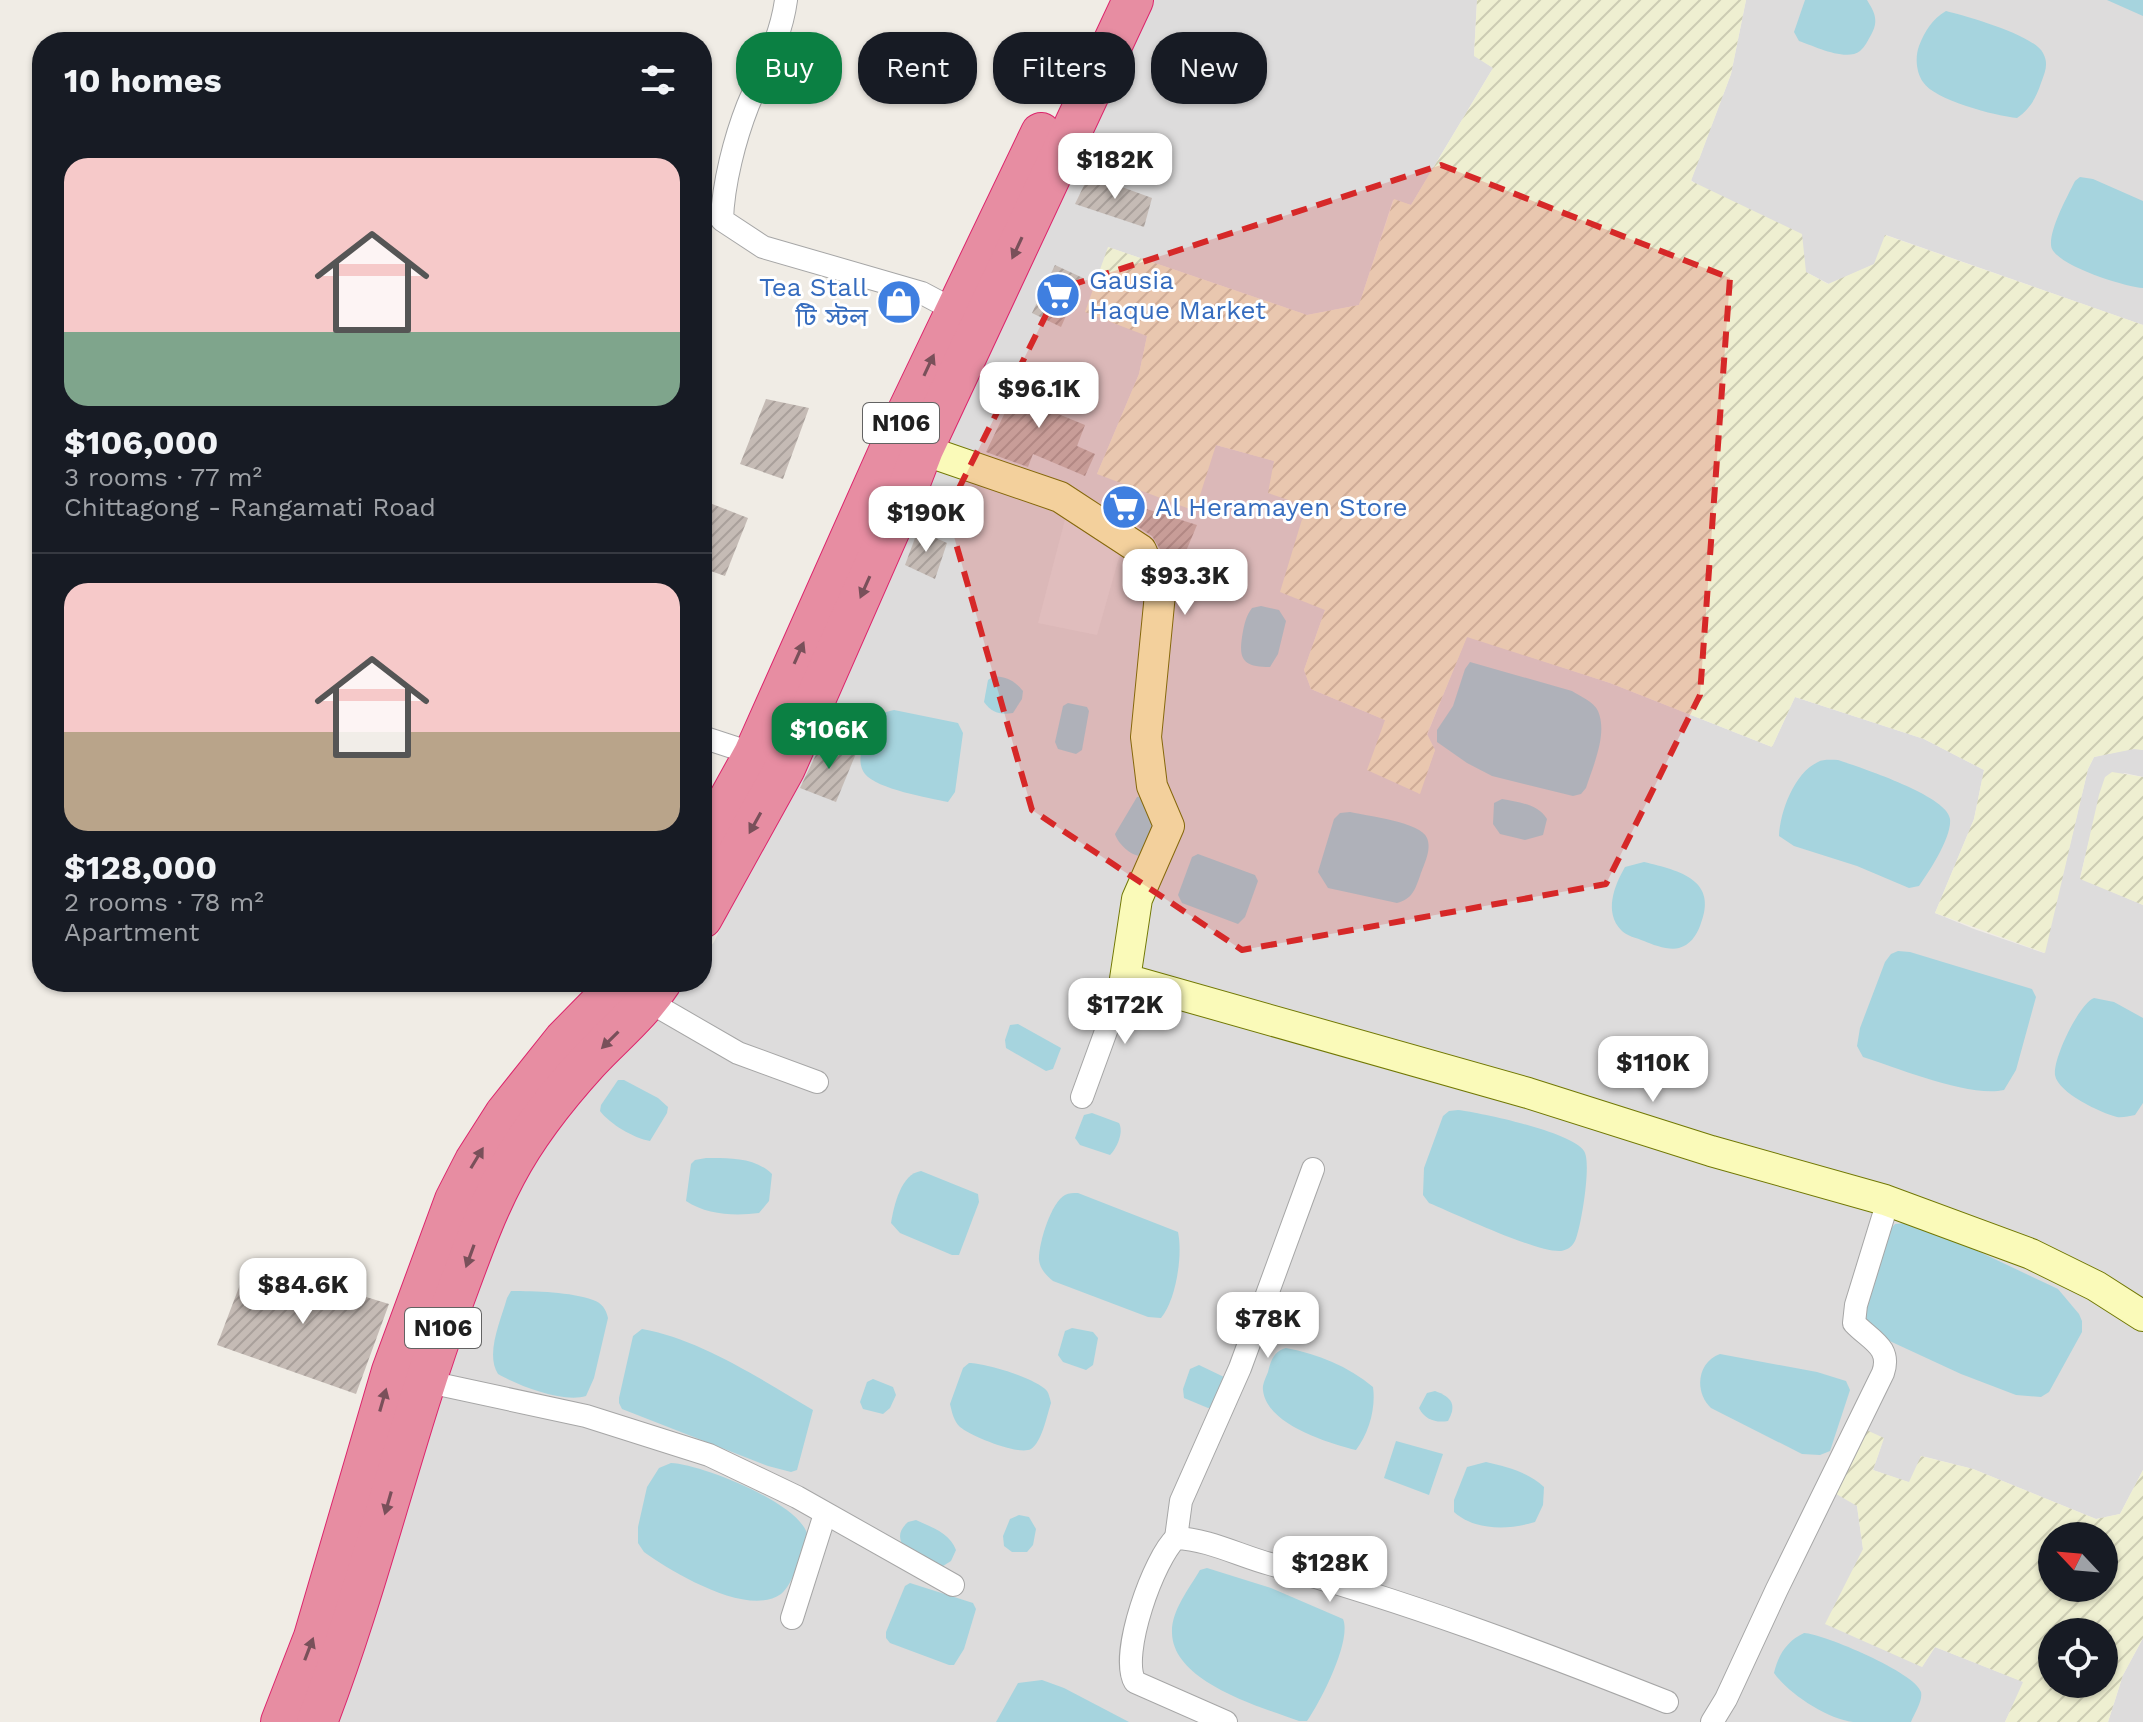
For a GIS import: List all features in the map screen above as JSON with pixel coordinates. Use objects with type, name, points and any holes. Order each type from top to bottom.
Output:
[{"type":"highway","name":"N106","points":[[712,900],[785,768],[906,493],[908,444],[954,310],[1105,0]]},
{"type":"highway","name":"N106","points":[[712,830],[754,754],[1133,0]]},
{"type":"highway","name":"N106","points":[[281,1722],[314,1637],[392,1371],[455,1200],[505,1114],[564,1040],[638,992]]},
{"type":"highway","name":"N106","points":[[317,1722],[345,1648],[424,1381],[478,1235],[507,1171],[530,1135],[641,992]]},
{"type":"main road","points":[[908,444],[1060,497],[1141,550],[1160,594],[1146,737],[1152,786],[1169,826],[1137,899],[1125,979],[1528,1093],[1711,1151],[1888,1201],[2031,1254],[2096,1286],[2143,1316]]},
{"type":"street","points":[[786,0],[783,26],[747,109],[723,195],[722,220],[763,247],[922,293],[954,310]]},
{"type":"street","points":[[712,740],[754,754]]},
{"type":"street","points":[[1082,1097],[1125,979]]},
{"type":"street","points":[[650,992],[738,1053],[817,1082]]},
{"type":"street","points":[[1226,1722],[1135,1682],[1130,1673],[1138,1619],[1166,1548],[1176,1538],[1181,1501],[1240,1368],[1313,1169]]},
{"type":"street","points":[[1712,1722],[1732,1687],[1887,1361],[1884,1350],[1854,1323],[1856,1305],[1888,1201]]},
{"type":"street","points":[[424,1381],[586,1416],[709,1455],[797,1497],[953,1585]]},
{"type":"street","points":[[792,1618],[825,1514]]},
{"type":"street","points":[[1176,1538],[1189,1538],[1457,1621],[1667,1702]]},
{"type":"highlighted area","points":[[1441,165],[1730,278],[1700,695],[1606,884],[1242,950],[1032,810],[947,512],[1059,289]]},
{"type":"shaded area","points":[[1152,0],[1477,0],[1474,55],[1493,68],[1411,205],[1393,200],[1359,305],[1307,315],[1108,247],[1147,336],[1139,374],[1097,474],[1216,445],[1275,461],[1306,506],[1325,610],[1304,670],[1311,689],[1385,720],[1419,794],[1435,750],[1427,735],[1467,636],[1610,683],[1772,747],[1795,697],[1924,739],[1984,770],[1974,819],[1935,913],[2044,953],[2088,769],[2094,757],[2135,748],[2143,750],[2143,777],[2124,773],[2089,841],[2080,878],[2143,905],[2143,1470],[2120,1514],[2096,1519],[1973,1469],[1922,1456],[1910,1483],[1873,1470],[1884,1438],[1857,1506],[1863,1549],[1922,1667],[1935,1647],[2024,1682],[2005,1722],[326,1722],[483,1236],[546,1129],[652,1028],[678,992],[712,992],[714,942],[1104,104],[1135,104],[1135,37]]},
{"type":"shaded area","points":[[1746,0],[2143,0],[2143,325],[1886,235],[1875,264],[1829,284],[1806,272],[1691,180],[1731,74]]},
{"type":"shaded area","points":[[1067,512],[1122,547],[1097,635],[1038,623]]},
{"type":"shaded area","points":[[2143,1638],[2143,1722],[2108,1722],[2123,1675]]},
{"type":"green space","points":[[1477,0],[1746,0],[1731,74],[1691,181],[1802,234],[1806,272],[1828,284],[1874,264],[1885,235],[2143,325],[2143,750],[2094,757],[2088,769],[2045,953],[1935,913],[1974,819],[1984,770],[1924,739],[1795,697],[1772,747],[1610,683],[1467,637],[1427,734],[1435,750],[1420,794],[1367,770],[1385,720],[1311,689],[1304,670],[1325,610],[1280,592],[1306,506],[1268,493],[1274,461],[1216,445],[1195,511],[1097,474],[1139,374],[1147,336],[1085,312],[1108,247],[1307,315],[1359,305],[1394,199],[1411,205],[1493,68],[1474,56]]},
{"type":"green space","points":[[2112,772],[2143,777],[2143,905],[2080,879],[2099,795],[2105,777]]},
{"type":"green space","points":[[1862,1428],[1884,1438],[1873,1470],[1909,1482],[1921,1456],[1973,1469],[2096,1519],[2120,1514],[2143,1470],[2143,1638],[2118,1691],[2118,1618],[2038,1618],[2038,1698],[2116,1698],[2108,1722],[2005,1722],[2023,1682],[1935,1647],[1922,1667],[1825,1624],[1863,1549],[1857,1506],[1831,1491]]},
{"type":"water","points":[[1805,0],[1867,0],[1875,21],[1863,48],[1847,55],[1799,41],[1794,32]]},
{"type":"water","points":[[2107,0],[2143,0],[2143,16]]},
{"type":"water","points":[[1946,11],[2014,33],[2043,53],[2046,68],[2035,98],[2017,118],[1952,101],[1929,89],[1923,82],[1917,64],[1919,46],[1930,26]]},
{"type":"water","points":[[2080,177],[2093,179],[2143,201],[2143,288],[2121,284],[2075,267],[2054,252],[2051,238],[2056,221],[2075,181]]},
{"type":"water","points":[[1261,606],[1279,610],[1286,621],[1278,654],[1270,667],[1247,663],[1242,654],[1247,616],[1252,608]]},
{"type":"water","points":[[1470,662],[1572,691],[1596,708],[1601,720],[1600,740],[1596,760],[1581,794],[1573,796],[1492,776],[1437,742],[1437,730],[1453,706]]},
{"type":"water","points":[[994,676],[1010,680],[1023,691],[1022,699],[1013,713],[997,712],[984,702],[988,680]]},
{"type":"water","points":[[1068,703],[1087,707],[1089,711],[1082,750],[1076,754],[1058,749],[1055,742],[1063,706]]},
{"type":"water","points":[[894,710],[958,723],[963,733],[955,792],[948,802],[880,784],[865,774],[860,761],[865,738],[875,719]]},
{"type":"water","points":[[1838,760],[1919,792],[1945,810],[1950,819],[1947,835],[1919,886],[1909,888],[1857,866],[1794,846],[1779,836],[1785,805],[1795,784],[1809,767],[1820,761]]},
{"type":"water","points":[[1143,796],[1152,826],[1141,856],[1125,849],[1115,834],[1137,797]]},
{"type":"water","points":[[1502,799],[1527,804],[1543,814],[1547,819],[1543,835],[1525,840],[1500,834],[1493,824],[1494,803]]},
{"type":"water","points":[[1350,812],[1404,824],[1423,832],[1427,838],[1429,847],[1425,862],[1414,890],[1406,899],[1397,903],[1328,888],[1318,872],[1334,819],[1340,813]]},
{"type":"water","points":[[1198,854],[1255,875],[1258,881],[1245,917],[1238,924],[1182,903],[1178,895],[1192,857]]},
{"type":"water","points":[[1644,862],[1683,874],[1700,888],[1705,910],[1697,933],[1683,947],[1671,949],[1652,944],[1626,934],[1616,923],[1612,899],[1621,874],[1625,867]]},
{"type":"water","points":[[1898,951],[2032,989],[2036,997],[2016,1070],[2004,1090],[1973,1090],[1954,1086],[1863,1057],[1857,1046],[1860,1028],[1885,962]]},
{"type":"water","points":[[2094,998],[2114,1002],[2143,1018],[2143,1103],[2135,1115],[2117,1117],[2091,1107],[2064,1089],[2055,1075],[2068,1032],[2081,1010]]},
{"type":"water","points":[[1018,1024],[1061,1048],[1053,1069],[1046,1071],[1006,1048],[1010,1025]]},
{"type":"water","points":[[618,1080],[624,1080],[658,1098],[668,1107],[650,1141],[622,1130],[600,1111]]},
{"type":"water","points":[[1458,1110],[1545,1130],[1584,1151],[1587,1168],[1585,1195],[1577,1234],[1571,1247],[1561,1251],[1534,1246],[1429,1203],[1423,1195],[1424,1168],[1443,1116],[1449,1111]]},
{"type":"water","points":[[1092,1113],[1119,1123],[1119,1140],[1110,1155],[1080,1145],[1075,1138],[1084,1115]]},
{"type":"water","points":[[706,1158],[749,1161],[772,1174],[769,1201],[759,1213],[721,1213],[686,1201],[691,1164]]},
{"type":"water","points":[[921,1171],[978,1194],[979,1202],[959,1255],[952,1255],[900,1233],[891,1223],[904,1184],[914,1173]]},
{"type":"water","points":[[1078,1193],[1178,1232],[1180,1253],[1177,1277],[1171,1300],[1161,1318],[1148,1317],[1053,1281],[1044,1272],[1039,1253],[1050,1215],[1065,1195]]},
{"type":"water","points":[[1906,1223],[1948,1237],[2058,1289],[2079,1314],[2082,1332],[2049,1392],[2041,1397],[2016,1395],[1961,1374],[1881,1337],[1866,1320],[1864,1310],[1890,1230],[1895,1224]]},
{"type":"water","points":[[511,1291],[574,1295],[593,1300],[603,1307],[608,1318],[594,1378],[586,1396],[554,1395],[498,1374],[493,1357],[495,1337]]},
{"type":"water","points":[[1072,1328],[1093,1332],[1098,1338],[1093,1365],[1086,1370],[1063,1362],[1058,1355],[1065,1331]]},
{"type":"water","points":[[642,1329],[708,1351],[813,1410],[797,1470],[791,1472],[768,1466],[622,1409],[619,1398],[633,1336]]},
{"type":"water","points":[[1286,1348],[1332,1362],[1373,1387],[1370,1420],[1356,1450],[1300,1430],[1275,1413],[1267,1402],[1263,1388],[1270,1364],[1276,1354]]},
{"type":"water","points":[[1720,1354],[1817,1372],[1846,1381],[1850,1390],[1830,1451],[1820,1455],[1802,1454],[1711,1408],[1702,1394],[1700,1378],[1706,1364]]},
{"type":"water","points":[[969,1363],[1010,1372],[1047,1391],[1051,1403],[1035,1446],[1016,1450],[974,1435],[958,1425],[950,1404],[963,1368]]},
{"type":"water","points":[[1199,1365],[1224,1377],[1227,1385],[1215,1407],[1208,1408],[1184,1398],[1183,1389],[1190,1369]]},
{"type":"water","points":[[873,1379],[893,1387],[896,1395],[883,1414],[863,1409],[860,1402],[867,1382]]},
{"type":"water","points":[[1435,1391],[1451,1402],[1448,1421],[1431,1420],[1419,1408],[1427,1393]]},
{"type":"water","points":[[1396,1441],[1443,1454],[1429,1495],[1384,1478]]},
{"type":"water","points":[[1486,1462],[1524,1474],[1544,1487],[1543,1505],[1535,1522],[1514,1526],[1482,1526],[1454,1512],[1454,1500],[1467,1467]]},
{"type":"water","points":[[671,1463],[705,1470],[750,1488],[790,1512],[803,1525],[808,1538],[793,1576],[781,1594],[767,1600],[731,1597],[691,1580],[644,1552],[638,1543],[638,1527],[647,1487],[659,1468]]},
{"type":"water","points":[[1019,1515],[1029,1517],[1036,1529],[1033,1545],[1027,1552],[1012,1552],[1004,1546],[1003,1536],[1010,1519]]},
{"type":"water","points":[[916,1520],[949,1539],[956,1550],[951,1561],[943,1566],[935,1564],[917,1557],[903,1545],[900,1538],[902,1530],[908,1522]]},
{"type":"water","points":[[1207,1568],[1271,1588],[1343,1619],[1345,1629],[1339,1655],[1320,1700],[1307,1721],[1299,1721],[1221,1690],[1202,1679],[1176,1650],[1172,1633],[1174,1617],[1200,1570]]},
{"type":"water","points":[[910,1583],[973,1603],[976,1609],[964,1649],[954,1665],[890,1643],[886,1638],[905,1586]]},
{"type":"water","points":[[1804,1633],[1868,1656],[1915,1684],[1921,1696],[1911,1722],[1843,1720],[1821,1711],[1789,1689],[1774,1673],[1788,1644]]},
{"type":"water","points":[[1042,1680],[1129,1722],[996,1722],[1018,1683]]},
{"type":"building","points":[[1089,175],[1152,198],[1144,227],[1075,204]]},
{"type":"building","name":"Gausia Haque Market","points":[[1055,265],[1083,278],[1061,327],[1032,313]]},
{"type":"building","points":[[1024,373],[1060,389],[1051,411],[1085,425],[1077,446],[1095,454],[1085,476],[1033,454],[1028,467],[986,452]]},
{"type":"building","points":[[766,399],[809,408],[783,479],[740,464]]},
{"type":"building","points":[[1121,493],[1136,500],[1134,505],[1197,525],[1176,575],[1152,536],[1114,511]]},
{"type":"building","points":[[712,504],[748,518],[725,576],[712,571]]},
{"type":"building","points":[[918,530],[947,543],[935,579],[905,565]]},
{"type":"building","points":[[823,740],[857,751],[836,802],[800,788]]},
{"type":"building","points":[[249,1261],[389,1304],[356,1394],[217,1345]]},
{"type":"place","name":"Gausia Haque Market","points":[[1058,295]]},
{"type":"place","name":"Tea Stall টি স্টল","points":[[899,302]]},
{"type":"place","name":"Al Heramayen Store","points":[[1124,507]]}]
